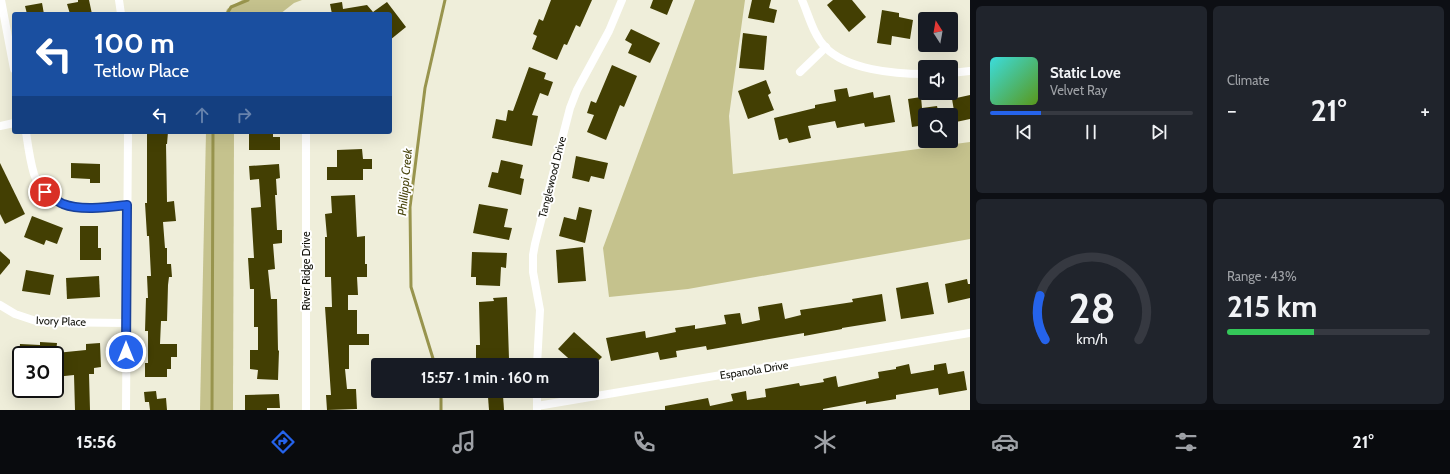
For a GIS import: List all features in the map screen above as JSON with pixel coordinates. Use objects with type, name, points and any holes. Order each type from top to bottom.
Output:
[{"type":"street","points":[[1,0],[12,58]]},
{"type":"street","points":[[119,0],[121,12]]},
{"type":"street","name":"Tanglewood Drive","points":[[537,358],[540,310],[533,272],[533,254],[535,244],[570,108],[577,90],[609,31],[622,0]]},
{"type":"street","points":[[802,0],[811,23],[826,47],[839,57],[855,64],[880,70],[918,73]]},
{"type":"street","points":[[800,72],[826,47]]},
{"type":"street","points":[[958,73],[970,71]]},
{"type":"street","points":[[0,126],[12,123]]},
{"type":"street","points":[[26,134],[34,175],[45,192],[54,199],[74,207],[107,207],[127,205]]},
{"type":"street","points":[[126,410],[128,134]]},
{"type":"street","name":"River Ridge Drive","points":[[306,134],[306,410]]},
{"type":"street","name":"Ivory Place","points":[[0,305],[26,319],[39,322],[126,323]]},
{"type":"street","name":"Espanola Drive","points":[[537,408],[970,333]]},
{"type":"shaded area","points":[[242,0],[302,0],[294,3],[283,12],[226,12],[227,9]]},
{"type":"shaded area","points":[[695,0],[745,0],[729,116],[733,174],[926,148],[958,148],[958,144],[970,142],[970,239],[688,289],[609,297],[603,248]]},
{"type":"shaded area","points":[[206,134],[234,134],[233,410],[200,410]]},
{"type":"building","points":[[78,0],[89,0],[92,12],[69,12],[67,4],[78,2]]},
{"type":"building","points":[[551,0],[592,0],[580,27],[576,25],[567,45],[564,44],[557,60],[532,49],[537,36],[533,34],[539,19],[543,21]]},
{"type":"building","points":[[653,0],[673,0],[667,15],[650,8]]},
{"type":"building","points":[[752,0],[771,0],[769,8],[777,10],[774,23],[748,18]]},
{"type":"building","points":[[833,0],[852,0],[866,17],[849,32],[827,5]]},
{"type":"building","points":[[342,2],[343,9],[367,5],[373,12],[332,12],[330,4]]},
{"type":"building","points":[[387,2],[406,27],[392,38],[392,12],[373,12]]},
{"type":"building","points":[[42,3],[44,12],[26,12],[25,6]]},
{"type":"building","points":[[882,10],[899,13],[899,17],[913,20],[910,39],[892,36],[891,45],[877,43]]},
{"type":"building","points":[[631,29],[660,43],[650,63],[628,53],[632,44],[625,40]]},
{"type":"building","points":[[743,33],[767,36],[764,70],[739,68]]},
{"type":"building","points":[[612,65],[637,76],[624,107],[620,105],[606,140],[587,132],[594,115],[587,113],[591,101],[596,103]]},
{"type":"building","points":[[529,67],[546,73],[544,79],[553,82],[548,96],[540,93],[532,115],[538,116],[532,146],[492,138],[496,119],[506,121],[508,110],[513,111]]},
{"type":"building","points":[[766,80],[771,93],[768,95],[774,110],[748,119],[738,91]]},
{"type":"building","points":[[847,88],[849,97],[873,92],[874,98],[890,95],[895,122],[865,127],[864,123],[837,128],[835,121],[808,126],[811,138],[789,143],[787,138],[779,140],[774,118],[815,108],[815,105],[836,101],[834,90]]},
{"type":"building","points":[[970,95],[970,119],[958,122],[958,108],[954,108],[952,100],[958,100],[958,98]]},
{"type":"building","points":[[918,97],[918,100],[921,100],[922,108],[918,108],[918,126],[912,127],[908,99]]},
{"type":"building","points":[[937,106],[937,108],[922,108]]},
{"type":"building","points":[[147,134],[168,134],[166,144],[167,202],[174,201],[176,221],[163,222],[165,248],[167,248],[167,264],[171,264],[172,277],[169,277],[168,285],[167,321],[161,321],[160,344],[177,344],[177,357],[171,357],[171,369],[167,369],[167,377],[145,377],[145,363],[148,363],[148,331],[145,331],[146,298],[148,298],[147,276],[151,276],[149,236],[147,236],[145,203],[147,203]]},
{"type":"building","points":[[249,134],[273,134],[273,137],[280,137],[280,150],[249,150]]},
{"type":"building","points":[[362,149],[363,159],[372,159],[372,169],[363,169],[363,180],[327,180],[327,167],[337,167],[337,150]]},
{"type":"building","points":[[576,156],[608,163],[604,179],[591,176],[589,182],[572,178]]},
{"type":"building","points":[[501,160],[523,165],[520,178],[524,179],[521,195],[488,187],[492,172],[498,173]]},
{"type":"building","points":[[0,163],[25,214],[5,224],[0,214]]},
{"type":"building","points":[[71,163],[100,164],[100,183],[90,183],[90,179],[71,178]]},
{"type":"building","points":[[279,164],[280,178],[276,179],[277,195],[275,195],[277,230],[282,230],[282,243],[273,244],[275,269],[268,270],[271,299],[277,299],[279,351],[278,380],[257,379],[258,370],[250,369],[250,350],[258,350],[258,327],[254,327],[254,289],[250,289],[248,258],[254,258],[251,208],[261,207],[259,179],[250,180],[249,166]]},
{"type":"building","points":[[355,195],[357,237],[365,236],[365,264],[367,264],[367,277],[357,277],[358,295],[348,295],[348,310],[357,310],[357,334],[369,334],[369,345],[349,345],[349,369],[345,369],[347,389],[356,389],[357,409],[327,410],[326,395],[331,395],[325,307],[332,307],[331,277],[325,277],[325,237],[327,237],[325,214],[332,213],[331,196]]},
{"type":"building","points":[[479,204],[508,209],[504,227],[512,228],[509,240],[473,233]]},
{"type":"building","points":[[579,207],[592,210],[585,243],[559,236],[564,217],[576,220]]},
{"type":"building","points":[[32,216],[63,228],[57,244],[46,240],[44,245],[24,237]]},
{"type":"building","points":[[80,226],[98,226],[98,248],[101,248],[101,260],[80,260]]},
{"type":"building","points":[[583,247],[586,281],[558,283],[556,250]]},
{"type":"building","points":[[0,251],[10,260],[10,263],[0,275]]},
{"type":"building","points":[[472,252],[507,253],[506,268],[501,267],[500,286],[476,285],[476,277],[471,277]]},
{"type":"building","points":[[26,270],[54,275],[50,295],[22,291]]},
{"type":"building","points":[[99,276],[100,297],[67,299],[66,278]]},
{"type":"building","points":[[967,279],[968,284],[970,284],[970,298],[948,303],[945,284]]},
{"type":"building","points":[[928,282],[934,314],[901,319],[896,288]]},
{"type":"building","points":[[882,294],[886,321],[804,336],[804,333],[707,350],[706,346],[676,351],[677,357],[660,360],[658,352],[611,361],[606,338],[645,331],[646,338],[676,332],[675,328],[695,325],[695,329],[726,324],[724,315],[740,313],[742,324],[760,320],[758,307],[782,303],[785,319],[801,315],[800,310],[853,302],[852,299]]},
{"type":"building","points":[[507,297],[509,358],[476,358],[476,345],[480,345],[479,302],[494,301],[493,298]]},
{"type":"building","points":[[574,332],[602,357],[599,360],[599,358],[568,358],[558,349]]},
{"type":"building","points":[[40,342],[57,343],[57,346],[20,346],[20,344],[40,345]]},
{"type":"building","points":[[100,343],[101,367],[94,368],[94,374],[89,374],[90,410],[75,410],[74,375],[64,376],[64,352],[86,350],[86,344]]},
{"type":"building","points":[[946,363],[948,374],[964,371],[967,390],[939,395],[938,388],[896,395],[896,399],[866,404],[866,401],[823,410],[665,410],[665,406],[708,398],[710,406],[733,401],[731,394],[746,391],[747,400],[766,397],[765,389],[799,383],[800,386],[824,382],[823,379],[836,376],[838,387],[879,378],[878,372],[896,369],[896,367],[909,364],[911,374],[934,370],[934,365]]},
{"type":"building","points":[[156,391],[157,399],[166,398],[167,410],[150,410],[149,402],[145,402],[144,392]]},
{"type":"building","points":[[279,394],[280,408],[267,408],[267,410],[245,410],[245,395]]},
{"type":"building","points":[[488,398],[503,398],[504,410],[489,410]]},
{"type":"waterway","points":[[228,12],[231,7],[248,0]]},
{"type":"waterway","name":"Phillippi Creek","points":[[433,358],[411,287],[410,207],[425,88],[445,0]]},
{"type":"waterway","points":[[212,410],[213,134]]},
{"type":"waterway","name":"Phillippi Creek","points":[[441,398],[441,410]]},
{"type":"route","points":[[45,192],[54,199],[74,207],[107,207],[127,205],[126,352]]}]
